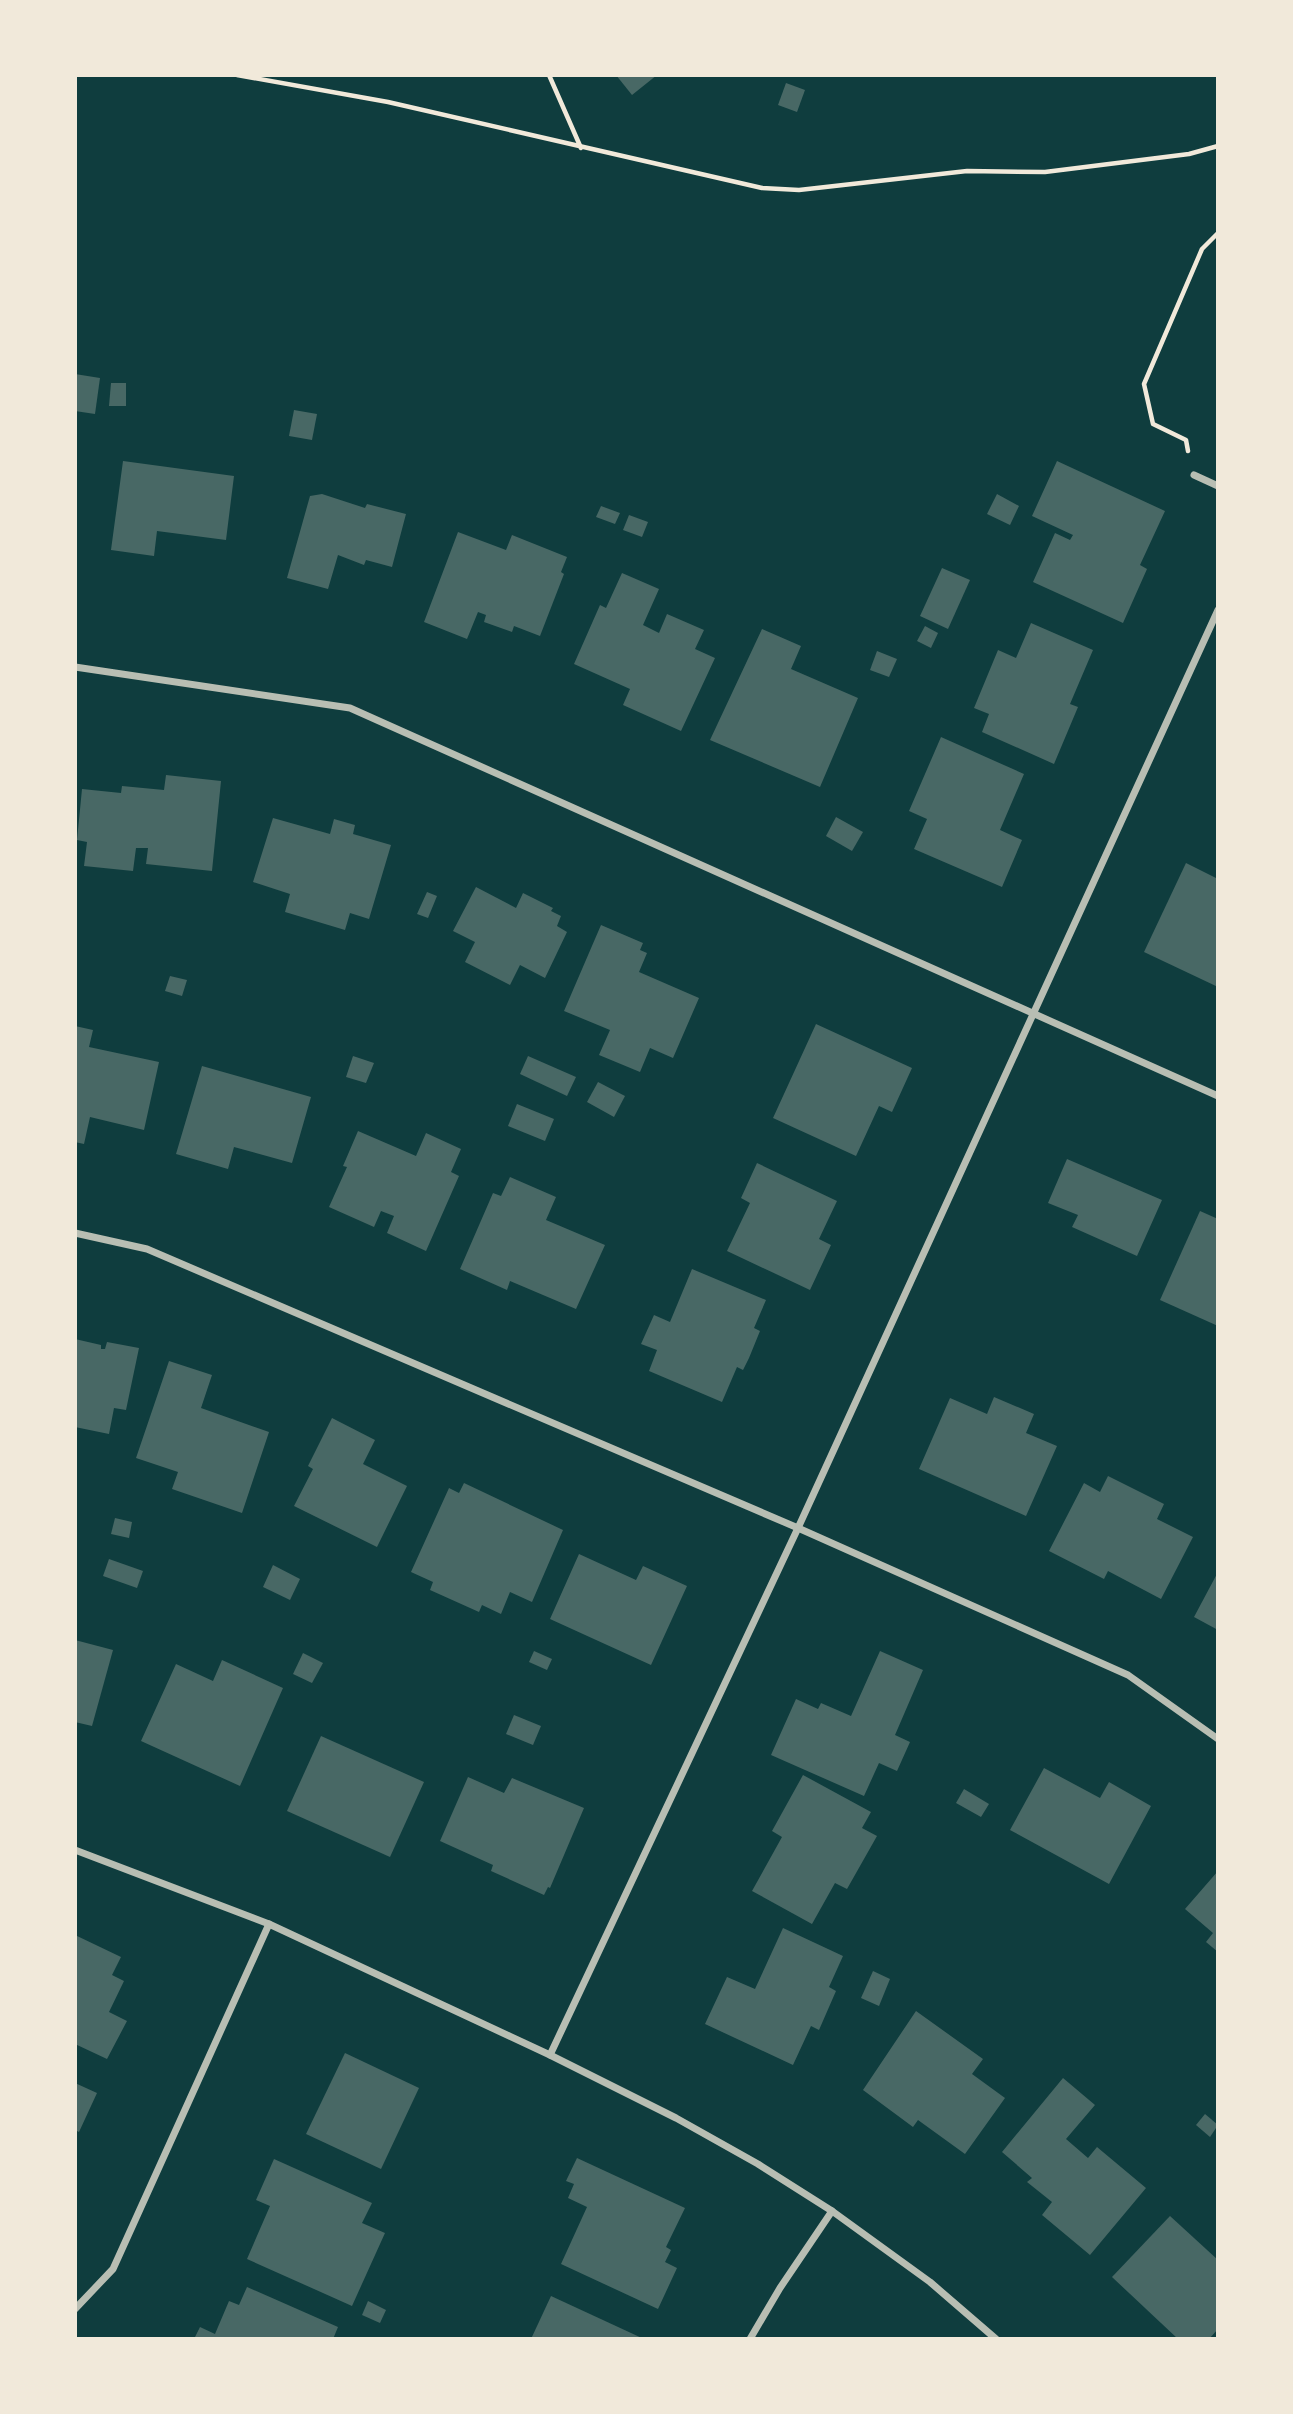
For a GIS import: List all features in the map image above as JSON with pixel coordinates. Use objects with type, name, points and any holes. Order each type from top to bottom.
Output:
[{"type":"street","points":[[1194,475],[1218,485]]},
{"type":"street","points":[[550,2054],[798,1528],[1218,610]]},
{"type":"street","points":[[75,667],[350,708],[1218,1096]]},
{"type":"street","points":[[75,1233],[147,1249],[798,1528],[1128,1675],[1218,1739]]},
{"type":"street","points":[[75,1850],[270,1924],[550,2054],[676,2118],[832,2210],[930,2282],[996,2339]]},
{"type":"street","points":[[75,2309],[113,2269],[270,1924]]},
{"type":"street","points":[[750,2339],[832,2210]]},
{"type":"path","points":[[237,75],[388,102],[762,188],[799,190],[967,171],[1045,172],[1189,154],[1218,146]]},
{"type":"path","points":[[549,75],[581,148]]},
{"type":"path","points":[[1194,475],[1186,440],[1153,424],[1144,384],[1202,249],[1218,233]]},
{"type":"building","points":[[616,75],[657,75],[632,95]]},
{"type":"building","points":[[786,83],[805,90],[797,112],[778,105]]},
{"type":"building","points":[[75,374],[100,378],[95,414],[75,411]]},
{"type":"building","points":[[111,383],[126,383],[126,406],[109,406]]},
{"type":"building","points":[[294,410],[317,414],[312,440],[289,436]]},
{"type":"building","points":[[123,461],[234,476],[226,540],[157,531],[154,556],[111,550]]},
{"type":"building","points":[[1057,461],[1165,511],[1140,565],[1147,569],[1123,623],[1033,582],[1055,533],[1070,540],[1073,535],[1032,516]]},
{"type":"building","points":[[322,494],[365,508],[367,504],[406,514],[392,567],[366,560],[364,565],[338,555],[328,589],[287,578],[310,496]]},
{"type":"building","points":[[997,494],[1019,506],[1010,525],[987,514]]},
{"type":"building","points":[[601,506],[620,513],[615,524],[596,517]]},
{"type":"building","points":[[629,515],[648,522],[642,537],[623,530]]},
{"type":"building","points":[[458,532],[506,550],[512,535],[567,557],[561,572],[564,574],[540,636],[514,626],[512,632],[484,622],[486,615],[478,612],[467,639],[424,622]]},
{"type":"building","points":[[942,568],[970,580],[948,629],[920,616]]},
{"type":"building","points":[[622,573],[659,589],[643,625],[659,633],[667,614],[704,630],[695,649],[715,658],[681,731],[623,705],[630,689],[574,664],[600,605],[606,608]]},
{"type":"building","points":[[1031,623],[1093,650],[1070,704],[1078,707],[1054,764],[982,732],[989,714],[974,708],[998,650],[1016,658]]},
{"type":"building","points":[[925,626],[938,633],[931,648],[917,641]]},
{"type":"building","points":[[762,629],[801,646],[791,669],[858,698],[820,787],[710,740]]},
{"type":"building","points":[[877,651],[897,659],[889,677],[870,670]]},
{"type":"building","points":[[941,737],[1024,774],[1000,830],[1022,840],[1002,887],[914,849],[927,819],[909,811]]},
{"type":"building","points":[[166,775],[221,781],[212,871],[146,864],[148,848],[136,848],[133,871],[84,866],[87,842],[77,840],[82,789],[121,793],[122,786],[164,790]]},
{"type":"building","points":[[836,817],[863,832],[852,851],[826,836]]},
{"type":"building","points":[[273,818],[330,834],[334,819],[355,825],[353,834],[391,845],[369,919],[350,913],[345,930],[285,912],[290,894],[253,882]]},
{"type":"building","points":[[1186,863],[1218,879],[1218,987],[1144,952]]},
{"type":"building","points":[[476,887],[516,908],[523,893],[553,908],[551,911],[561,916],[557,926],[567,932],[545,978],[520,965],[510,985],[465,962],[475,942],[453,931]]},
{"type":"building","points":[[427,892],[437,896],[428,918],[417,914]]},
{"type":"building","points":[[601,925],[643,943],[640,950],[647,953],[639,972],[699,998],[673,1058],[650,1048],[640,1072],[599,1055],[610,1030],[564,1011]]},
{"type":"building","points":[[170,976],[187,980],[182,996],[165,991]]},
{"type":"building","points":[[816,1024],[912,1068],[892,1112],[879,1106],[856,1156],[773,1118]]},
{"type":"building","points":[[75,1026],[93,1030],[89,1047],[159,1062],[144,1130],[90,1117],[84,1144],[75,1142]]},
{"type":"building","points":[[353,1056],[374,1063],[366,1083],[346,1077]]},
{"type":"building","points":[[528,1056],[576,1077],[567,1096],[520,1074]]},
{"type":"building","points":[[202,1066],[311,1097],[292,1163],[234,1147],[228,1169],[176,1154]]},
{"type":"building","points":[[598,1082],[625,1096],[614,1117],[587,1102]]},
{"type":"building","points":[[517,1104],[554,1119],[545,1141],[508,1126]]},
{"type":"building","points":[[358,1131],[416,1156],[426,1133],[461,1149],[451,1172],[459,1176],[426,1251],[387,1233],[394,1216],[381,1211],[374,1227],[329,1207],[347,1167],[343,1166]]},
{"type":"building","points":[[1067,1159],[1162,1200],[1137,1256],[1072,1227],[1078,1215],[1048,1203]]},
{"type":"building","points":[[757,1163],[837,1201],[819,1239],[831,1245],[810,1290],[727,1251],[750,1203],[741,1198]]},
{"type":"building","points":[[510,1177],[556,1197],[546,1220],[605,1245],[576,1309],[510,1281],[507,1290],[460,1269],[493,1193],[501,1196]]},
{"type":"building","points":[[1200,1211],[1218,1219],[1218,1326],[1160,1300]]},
{"type":"building","points":[[692,1269],[766,1300],[754,1328],[760,1331],[749,1358],[743,1370],[737,1367],[722,1402],[649,1371],[657,1350],[641,1344],[654,1315],[670,1322]]},
{"type":"building","points":[[75,1339],[101,1345],[101,1349],[105,1349],[107,1342],[139,1348],[126,1410],[114,1408],[109,1434],[75,1427]]},
{"type":"building","points":[[169,1361],[212,1375],[201,1408],[269,1432],[242,1513],[172,1489],[178,1472],[136,1458]]},
{"type":"building","points":[[994,1397],[1034,1414],[1026,1433],[1057,1446],[1026,1516],[919,1469],[950,1398],[987,1414]]},
{"type":"building","points":[[332,1418],[375,1440],[363,1464],[407,1486],[377,1547],[294,1506],[313,1469],[308,1466]]},
{"type":"building","points":[[1108,1476],[1164,1504],[1157,1519],[1193,1537],[1161,1599],[1108,1571],[1104,1579],[1049,1551],[1084,1483],[1100,1492]]},
{"type":"building","points":[[464,1483],[563,1530],[532,1602],[510,1592],[501,1614],[482,1605],[479,1612],[430,1590],[433,1582],[411,1572],[449,1488],[459,1493]]},
{"type":"building","points":[[115,1518],[132,1522],[129,1538],[111,1534]]},
{"type":"building","points":[[579,1554],[636,1580],[643,1566],[687,1586],[651,1665],[550,1619]]},
{"type":"building","points":[[109,1559],[143,1571],[137,1588],[103,1576]]},
{"type":"building","points":[[273,1565],[300,1579],[290,1600],[263,1587]]},
{"type":"building","points":[[1218,1572],[1218,1630],[1194,1617]]},
{"type":"building","points":[[75,1640],[113,1650],[92,1726],[75,1722]]},
{"type":"building","points":[[534,1651],[552,1659],[547,1670],[529,1662]]},
{"type":"building","points":[[880,1651],[923,1670],[895,1735],[910,1742],[897,1771],[879,1763],[864,1796],[771,1755],[796,1699],[818,1709],[821,1703],[851,1716]]},
{"type":"building","points":[[303,1653],[323,1663],[312,1683],[293,1674]]},
{"type":"building","points":[[222,1660],[283,1688],[240,1786],[141,1741],[176,1664],[213,1681]]},
{"type":"building","points":[[514,1715],[541,1726],[533,1745],[506,1734]]},
{"type":"building","points":[[321,1736],[424,1782],[390,1857],[287,1811]]},
{"type":"building","points":[[1044,1768],[1100,1798],[1109,1782],[1151,1806],[1109,1884],[1010,1830]]},
{"type":"building","points":[[803,1775],[871,1812],[862,1828],[877,1836],[847,1889],[835,1883],[812,1924],[752,1891],[782,1837],[772,1831]]},
{"type":"building","points":[[468,1777],[504,1793],[512,1778],[584,1808],[550,1888],[548,1887],[544,1895],[491,1871],[493,1865],[440,1841]]},
{"type":"building","points":[[964,1789],[989,1804],[981,1817],[956,1803]]},
{"type":"building","points":[[1218,1871],[1218,1952],[1206,1942],[1213,1933],[1185,1909]]},
{"type":"building","points":[[783,1928],[843,1956],[829,1987],[836,1991],[819,2030],[811,2026],[793,2065],[705,2024],[727,1977],[755,1989]]},
{"type":"building","points":[[75,1935],[121,1957],[112,1975],[124,1981],[109,2012],[127,2021],[107,2059],[75,2044]]},
{"type":"building","points":[[873,1971],[890,1979],[879,2006],[861,1998]]},
{"type":"building","points":[[916,2011],[983,2059],[972,2074],[1005,2098],[965,2154],[918,2120],[913,2127],[863,2090]]},
{"type":"building","points":[[345,2053],[419,2088],[381,2169],[306,2134]]},
{"type":"building","points":[[1063,2078],[1095,2105],[1066,2139],[1088,2158],[1097,2147],[1146,2188],[1090,2255],[1042,2215],[1052,2202],[1027,2182],[1032,2178],[1002,2152]]},
{"type":"building","points":[[75,2083],[97,2093],[79,2132],[75,2130]]},
{"type":"building","points":[[1205,2114],[1218,2125],[1210,2137],[1196,2125]]},
{"type":"building","points":[[577,2158],[685,2208],[666,2247],[671,2250],[665,2262],[677,2268],[658,2309],[561,2264],[587,2207],[568,2198],[574,2184],[566,2181]]},
{"type":"building","points":[[274,2159],[372,2203],[362,2223],[385,2233],[352,2306],[247,2259],[270,2206],[256,2200]]},
{"type":"building","points":[[1170,2216],[1218,2260],[1218,2329],[1209,2339],[1178,2339],[1112,2277]]},
{"type":"building","points":[[247,2287],[338,2327],[333,2339],[194,2339],[200,2327],[215,2334],[229,2301],[239,2305]]},
{"type":"building","points":[[551,2296],[644,2339],[531,2339]]},
{"type":"building","points":[[368,2301],[386,2310],[380,2323],[362,2315]]}]
